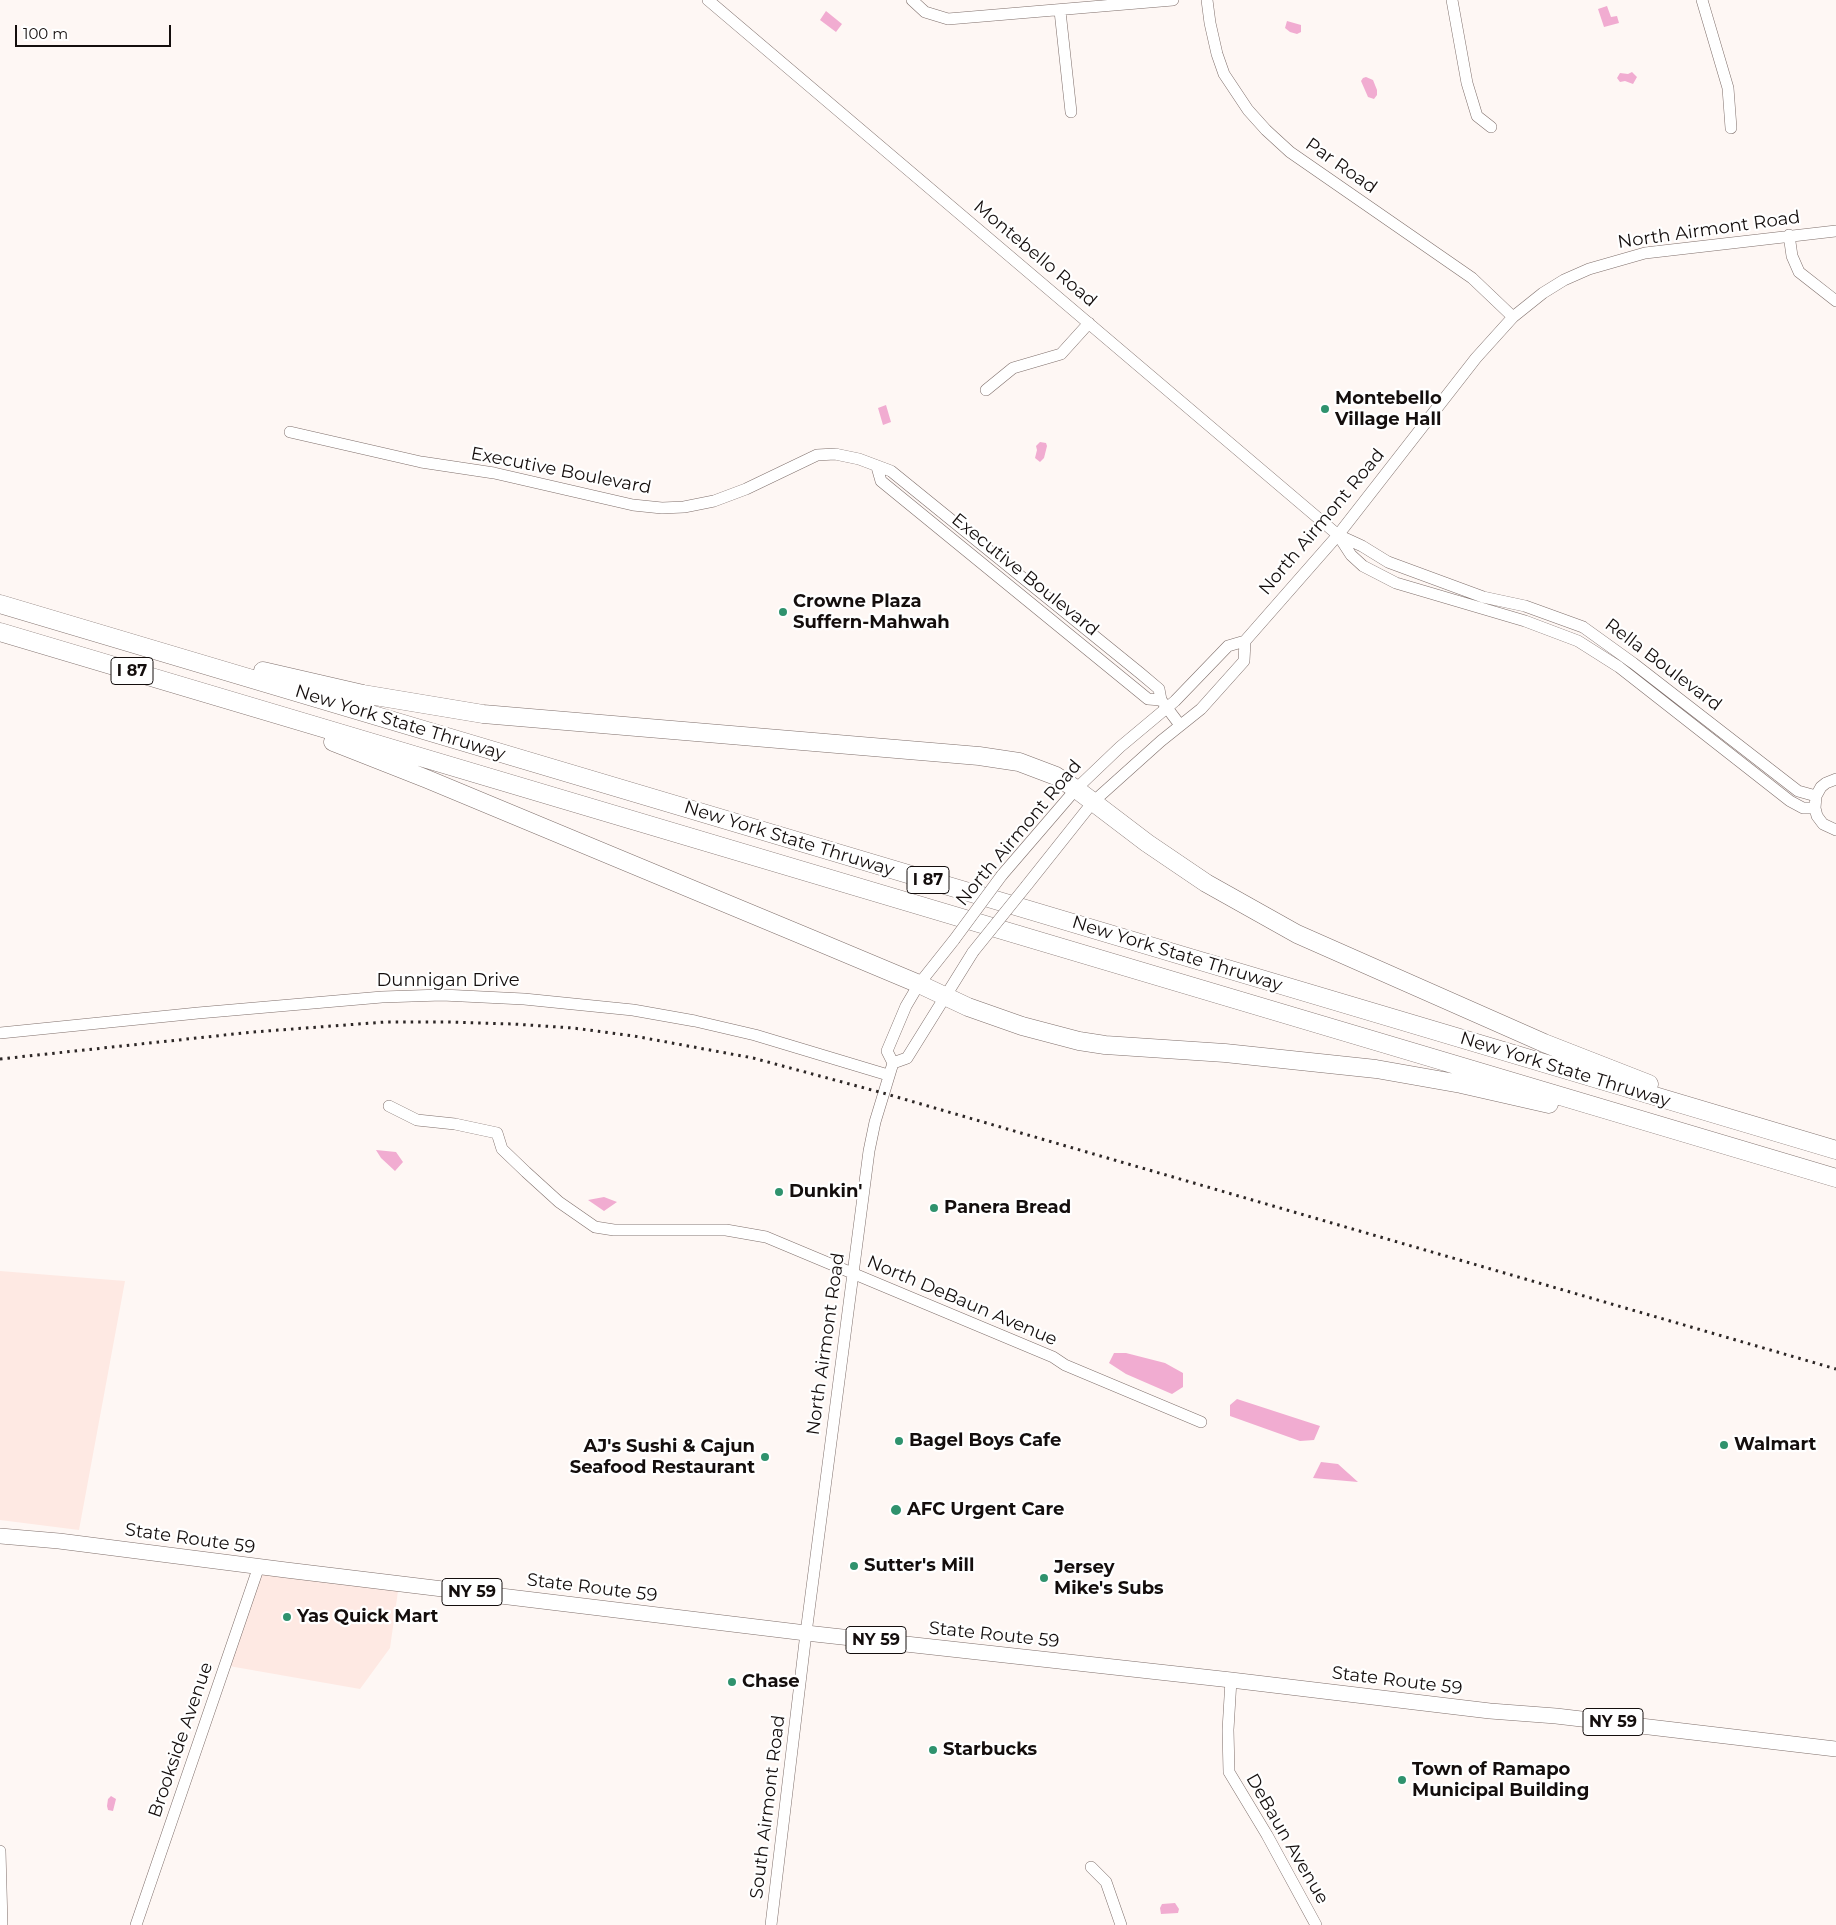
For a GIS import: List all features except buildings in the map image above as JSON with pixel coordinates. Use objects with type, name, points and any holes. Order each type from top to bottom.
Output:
[{"type":"highway","name":"New York State Thruway","points":[[0,604],[1836,1150]]},
{"type":"highway","points":[[51,619],[320,685],[404,702],[522,718],[1000,758],[1038,768],[1056,776],[1076,789],[1147,843],[1206,883],[1297,934],[1544,1043],[1804,1141]]},
{"type":"highway","name":"New York State Thruway","points":[[0,632],[1836,1178]]},
{"type":"highway","points":[[192,689],[382,760],[919,984],[996,1018],[1079,1041],[1332,1064],[1421,1076],[1499,1092],[1796,1166]]},
{"type":"main road","name":"State Route 59","points":[[0,1536],[69,1542],[806,1633],[1836,1749]]},
{"type":"street","name":"Montebello Road","points":[[708,0],[1338,535]]},
{"type":"street","points":[[912,0],[925,12],[948,19],[1173,0]]},
{"type":"street","name":"Par Road","points":[[1208,0],[1216,54],[1224,74],[1248,110],[1266,130],[1290,152],[1472,278],[1513,317]]},
{"type":"street","points":[[1452,0],[1467,83],[1477,116],[1491,127]]},
{"type":"street","points":[[1702,0],[1728,88],[1731,128]]},
{"type":"street","points":[[1060,10],[1071,112]]},
{"type":"street","name":"North Airmont Road","points":[[893,1063],[887,1052],[906,1006],[919,984],[1002,875],[1076,789],[1164,704],[1228,646],[1245,641],[1338,535],[1476,358],[1513,317],[1543,293],[1564,280],[1616,260],[1645,253],[1836,231]]},
{"type":"street","points":[[1789,236],[1792,256],[1799,272],[1836,301]]},
{"type":"street","points":[[986,390],[1013,368],[1061,354],[1089,323]]},
{"type":"street","name":"Executive Boulevard","points":[[290,432],[421,462],[494,473],[632,505],[662,508],[684,507],[714,501],[746,489],[817,455],[835,454],[859,459],[891,471],[1140,673],[1159,689],[1164,704],[1180,726]]},
{"type":"street","name":"Rella Boulevard","points":[[1338,535],[1362,546],[1388,562],[1483,596],[1525,606],[1583,627],[1633,663],[1798,791],[1816,796]]},
{"type":"street","name":"Rella Boulevard","points":[[1338,535],[1351,555],[1363,566],[1396,583],[1525,621],[1575,640],[1619,667],[1790,801],[1803,808],[1815,808]]},
{"type":"street","points":[[1480,609],[1483,596]]},
{"type":"street","name":"Rella Boulevard","points":[[1575,640],[1583,627]]},
{"type":"street","name":"North Airmont Road","points":[[806,1633],[869,1151],[875,1122],[893,1063],[907,1058],[973,952],[1093,802],[1200,709],[1244,661],[1245,641]]},
{"type":"street","name":"Rella Boulevard","points":[[1713,741],[1721,731]]},
{"type":"street","points":[[1836,779],[1826,783],[1816,796],[1815,808],[1823,824],[1836,830]]},
{"type":"street","name":"Dunnigan Drive","points":[[0,1033],[382,997],[442,995],[524,998],[633,1010],[694,1021],[755,1036],[888,1075]]},
{"type":"street","name":"North DeBaun Avenue","points":[[389,1106],[417,1120],[455,1124],[497,1133],[502,1149],[559,1202],[595,1227],[614,1230],[726,1230],[766,1237],[1053,1357],[1065,1365],[1201,1422]]},
{"type":"street","name":"Brookside Avenue","points":[[136,1925],[259,1566]]},
{"type":"street","name":"South Airmont Road","points":[[771,1925],[806,1633]]},
{"type":"street","name":"DeBaun Avenue","points":[[1231,1680],[1228,1730],[1229,1772],[1267,1835],[1316,1925]]},
{"type":"street","points":[[0,1851],[2,1925]]},
{"type":"street","points":[[1091,1867],[1106,1882],[1121,1925]]},
{"type":"shaded area","points":[[1607,6],[1611,17],[1617,16],[1619,23],[1604,27],[1598,9]]},
{"type":"shaded area","points":[[826,11],[842,24],[836,32],[820,20]]},
{"type":"shaded area","points":[[1287,21],[1301,25],[1301,32],[1297,34],[1290,32],[1285,28]]},
{"type":"shaded area","points":[[1632,72],[1637,77],[1633,84],[1625,81],[1620,82],[1617,78],[1620,73],[1628,74]]},
{"type":"shaded area","points":[[1366,77],[1373,80],[1377,90],[1377,95],[1374,99],[1368,97],[1361,81]]},
{"type":"shaded area","points":[[886,405],[891,422],[883,425],[878,408]]},
{"type":"shaded area","points":[[1040,442],[1046,443],[1047,446],[1044,458],[1040,462],[1035,458],[1036,446]]},
{"type":"shaded area","points":[[376,1150],[396,1152],[403,1162],[395,1171],[381,1158]]},
{"type":"shaded area","points":[[604,1197],[617,1202],[604,1211],[588,1200]]},
{"type":"shaded area","points":[[0,1271],[125,1281],[79,1530],[0,1520]]},
{"type":"shaded area","points":[[1114,1353],[1126,1353],[1165,1363],[1183,1373],[1183,1387],[1172,1394],[1126,1374],[1109,1363]]},
{"type":"shaded area","points":[[1237,1399],[1320,1426],[1314,1440],[1300,1441],[1230,1416],[1230,1405]]},
{"type":"shaded area","points":[[1321,1462],[1338,1464],[1358,1482],[1313,1478]]},
{"type":"shaded area","points":[[262,1573],[398,1591],[390,1648],[360,1689],[229,1666]]},
{"type":"shaded area","points":[[111,1796],[116,1799],[113,1811],[108,1810],[107,1806],[108,1799]]},
{"type":"shaded area","points":[[1175,1903],[1179,1909],[1178,1913],[1161,1914],[1160,1908],[1162,1904]]},
{"type":"railway","points":[[0,1059],[253,1032],[385,1022],[513,1024],[573,1028],[634,1036],[753,1058],[883,1093],[1836,1369]]},
{"type":"place","name":"Montebello Village Hall","points":[[1325,409]]},
{"type":"place","name":"Crowne Plaza Suffern-Mahwah","points":[[783,612]]},
{"type":"place","name":"Dunkin'","points":[[779,1192]]},
{"type":"place","name":"Panera Bread","points":[[934,1208]]},
{"type":"place","name":"Bagel Boys Cafe","points":[[899,1441]]},
{"type":"place","name":"Walmart","points":[[1724,1445]]},
{"type":"place","name":"AJ's Sushi & Cajun Seafood Restaurant","points":[[765,1457]]},
{"type":"place","name":"AFC Urgent Care","points":[[896,1510]]},
{"type":"place","name":"Sutter's Mill","points":[[854,1566]]},
{"type":"place","name":"Jersey Mike's Subs","points":[[1044,1578]]},
{"type":"place","name":"Yas Quick Mart","points":[[287,1617]]},
{"type":"place","name":"Chase","points":[[732,1682]]},
{"type":"place","name":"Starbucks","points":[[933,1750]]},
{"type":"place","name":"Town of Ramapo Municipal Building","points":[[1402,1780]]}]
